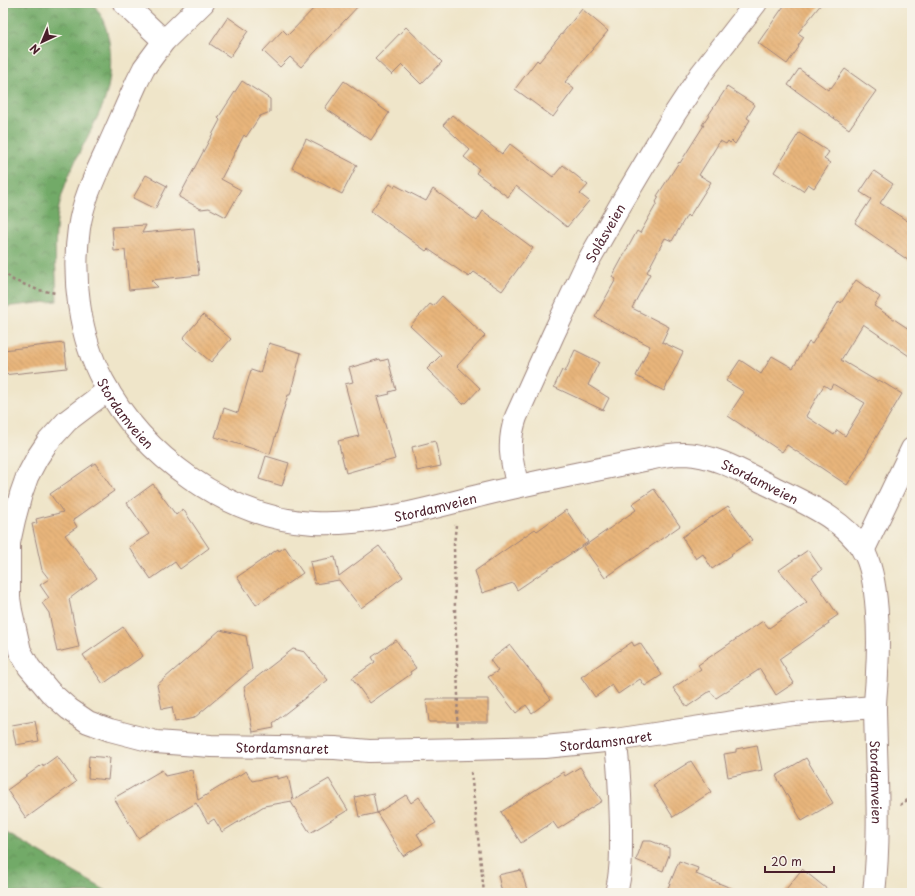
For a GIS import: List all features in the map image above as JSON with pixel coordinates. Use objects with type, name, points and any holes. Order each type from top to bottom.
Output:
[{"type":"street","points":[[124,3],[164,41]]},
{"type":"street","name":"Stordamveien","points":[[203,3],[164,41],[144,68],[91,185],[79,228],[77,273],[83,329],[99,372],[118,406],[142,435],[185,474],[202,486],[242,506],[268,515],[312,523],[352,522],[396,515],[518,486],[670,455],[685,454],[735,467],[818,511],[844,528],[863,550],[870,566],[875,594],[877,632],[875,707],[878,814],[874,893]]},
{"type":"street","name":"Solåsveien","points":[[518,486],[510,454],[512,430],[552,335],[584,271],[662,134],[701,74],[756,3]]},
{"type":"street","name":"Stordamsnaret","points":[[108,390],[67,421],[47,443],[37,458],[27,477],[14,520],[9,543],[6,579],[20,651],[29,667],[50,692],[69,709],[88,722],[110,730],[156,742],[212,746],[335,748],[369,751],[545,747],[615,740],[793,713],[875,707]]},
{"type":"street","points":[[863,550],[912,449]]},
{"type":"street","points":[[615,740],[620,783],[621,839],[621,870],[616,893]]},
{"type":"path","points":[[3,271],[13,280],[38,290],[60,294]]},
{"type":"path","points":[[453,502],[457,516],[454,552],[458,695],[457,716],[466,749],[484,893]]},
{"type":"green space","points":[[3,3],[93,3],[106,28],[109,39],[111,62],[106,97],[70,172],[59,208],[55,248],[57,301],[3,307]]},
{"type":"green space","points":[[3,831],[110,893],[3,893]]},
{"type":"building","points":[[319,3],[361,3],[301,67],[290,57],[280,67],[263,51],[283,30],[288,35]]},
{"type":"building","points":[[786,3],[822,3],[798,33],[804,37],[787,64],[758,43]]},
{"type":"building","points":[[582,9],[608,31],[565,82],[574,89],[553,117],[515,89],[537,60],[539,62]]},
{"type":"building","points":[[228,17],[248,31],[230,57],[210,44]]},
{"type":"building","points":[[406,27],[442,62],[421,84],[402,65],[392,75],[375,59]]},
{"type":"building","points":[[799,69],[828,90],[845,69],[876,91],[849,129],[788,85]]},
{"type":"building","points":[[242,81],[270,99],[270,112],[260,116],[246,137],[244,135],[221,179],[241,190],[226,217],[209,208],[201,209],[179,197],[220,120],[218,118]]},
{"type":"building","points":[[344,81],[389,113],[371,140],[325,108]]},
{"type":"building","points":[[727,87],[755,105],[747,118],[750,120],[735,144],[732,141],[730,143],[728,141],[726,144],[720,141],[699,175],[711,182],[689,217],[687,215],[672,241],[665,238],[647,272],[650,274],[632,308],[669,327],[662,342],[683,352],[664,391],[636,376],[650,346],[595,317],[616,279],[612,277],[637,231],[640,233],[657,203],[656,202],[659,197],[657,196],[679,162],[680,163],[704,125],[702,125]]},
{"type":"building","points":[[452,115],[502,154],[510,144],[553,177],[563,165],[588,185],[580,194],[589,201],[567,227],[516,186],[508,197],[476,173],[479,169],[464,157],[470,150],[443,125]]},
{"type":"building","points":[[799,133],[829,152],[824,159],[830,163],[814,188],[808,184],[803,191],[774,172]]},
{"type":"building","points":[[306,139],[357,165],[342,194],[292,168]]},
{"type":"building","points":[[874,171],[893,184],[880,203],[912,224],[912,263],[855,223],[871,199],[860,192]]},
{"type":"building","points":[[146,175],[167,186],[155,209],[133,198]]},
{"type":"building","points":[[390,184],[394,187],[395,185],[426,201],[433,189],[477,221],[483,211],[533,248],[502,291],[474,272],[469,277],[428,249],[426,251],[371,211]]},
{"type":"building","points":[[146,225],[142,233],[194,228],[199,275],[151,280],[158,287],[129,290],[125,250],[114,251],[112,227]]},
{"type":"building","points":[[856,280],[880,297],[874,306],[912,331],[912,358],[863,324],[841,360],[878,382],[879,380],[902,394],[869,451],[847,485],[787,445],[782,452],[728,416],[744,392],[726,381],[740,360],[761,374],[772,356],[793,368],[809,342],[812,344],[839,301],[841,303]],"holes":[[[833,384],[865,403],[845,436],[837,430],[834,435],[806,416],[824,385],[830,389]]]},
{"type":"building","points":[[442,296],[485,336],[457,366],[480,388],[466,403],[464,402],[463,404],[427,369],[441,355],[410,326],[430,304],[433,306]]},
{"type":"building","points":[[203,315],[231,339],[211,362],[183,338]]},
{"type":"building","points":[[64,343],[67,368],[3,375],[3,350]]},
{"type":"building","points":[[269,343],[301,353],[290,395],[288,395],[270,454],[215,437],[224,408],[238,413],[251,370],[260,373]]},
{"type":"building","points":[[575,350],[599,362],[588,385],[609,398],[603,410],[554,387],[562,370],[565,372]]},
{"type":"building","points":[[380,359],[381,361],[388,359],[396,390],[389,392],[390,394],[377,397],[395,459],[346,473],[338,441],[359,436],[345,384],[353,382],[349,368]]},
{"type":"building","points":[[435,441],[441,466],[417,471],[412,447]]},
{"type":"building","points":[[266,456],[289,463],[282,486],[259,479]]},
{"type":"building","points":[[95,463],[114,491],[73,520],[77,527],[65,535],[97,578],[69,599],[79,647],[57,652],[49,613],[42,603],[49,598],[40,585],[49,579],[42,570],[32,524],[37,523],[36,519],[63,512],[50,494]]},
{"type":"building","points":[[153,484],[176,515],[183,509],[209,548],[180,569],[175,562],[151,579],[129,547],[149,534],[127,503]]},
{"type":"building","points":[[654,489],[680,526],[605,578],[583,547],[636,510],[632,504]]},
{"type":"building","points":[[728,506],[752,540],[712,569],[703,554],[696,559],[682,537]]},
{"type":"building","points":[[566,510],[588,542],[517,590],[513,583],[482,593],[475,571],[535,529],[537,531]]},
{"type":"building","points":[[379,546],[403,577],[361,608],[339,580],[315,584],[310,562],[335,557],[339,576]]},
{"type":"building","points":[[285,547],[303,573],[256,605],[237,577],[278,549],[279,551]]},
{"type":"building","points":[[808,550],[822,570],[812,577],[838,615],[828,622],[829,624],[779,659],[794,683],[776,695],[760,669],[716,698],[710,691],[687,707],[673,688],[701,669],[698,665],[763,621],[769,628],[807,602],[779,570]]},
{"type":"building","points":[[123,627],[143,656],[103,684],[83,655]]},
{"type":"building","points":[[220,630],[246,636],[252,669],[194,718],[175,722],[172,707],[162,709],[157,685]]},
{"type":"building","points":[[396,640],[416,668],[410,672],[411,674],[370,703],[352,678],[375,662],[372,657]]},
{"type":"building","points":[[632,642],[634,646],[640,643],[662,675],[645,686],[640,679],[618,694],[612,685],[595,697],[581,677]]},
{"type":"building","points":[[510,645],[551,699],[532,713],[526,705],[516,713],[488,677],[498,671],[490,660]]},
{"type":"building","points":[[293,649],[305,652],[328,680],[273,723],[274,728],[253,732],[244,687]]},
{"type":"building","points":[[426,699],[488,699],[488,722],[429,722]]},
{"type":"building","points":[[35,721],[39,741],[16,745],[12,725]]},
{"type":"building","points":[[757,745],[762,770],[728,777],[724,754],[736,752],[736,749]]},
{"type":"building","points":[[57,756],[76,782],[26,818],[7,790],[43,764],[43,766]]},
{"type":"building","points":[[89,756],[110,758],[108,780],[88,778]]},
{"type":"building","points":[[806,758],[833,803],[802,821],[776,776]]},
{"type":"building","points":[[691,761],[711,792],[673,817],[653,785]]},
{"type":"building","points":[[580,767],[602,801],[558,829],[553,822],[521,843],[501,812],[563,772],[565,776]]},
{"type":"building","points":[[162,770],[165,776],[192,770],[198,800],[246,771],[252,781],[277,776],[277,779],[288,776],[293,800],[329,779],[348,810],[310,833],[291,802],[292,801],[264,806],[222,832],[214,819],[208,823],[196,803],[138,838],[114,798]]},
{"type":"building","points":[[373,793],[377,813],[359,817],[355,797]]},
{"type":"building","points":[[406,795],[411,803],[419,797],[436,823],[417,834],[423,844],[403,856],[377,813]]},
{"type":"building","points":[[643,841],[651,841],[669,848],[669,855],[663,871],[636,860]]},
{"type":"building","points":[[679,861],[698,868],[696,874],[741,893],[666,893]]},
{"type":"building","points":[[802,869],[832,893],[783,893]]},
{"type":"building","points":[[521,870],[528,893],[502,893],[498,875]]}]
